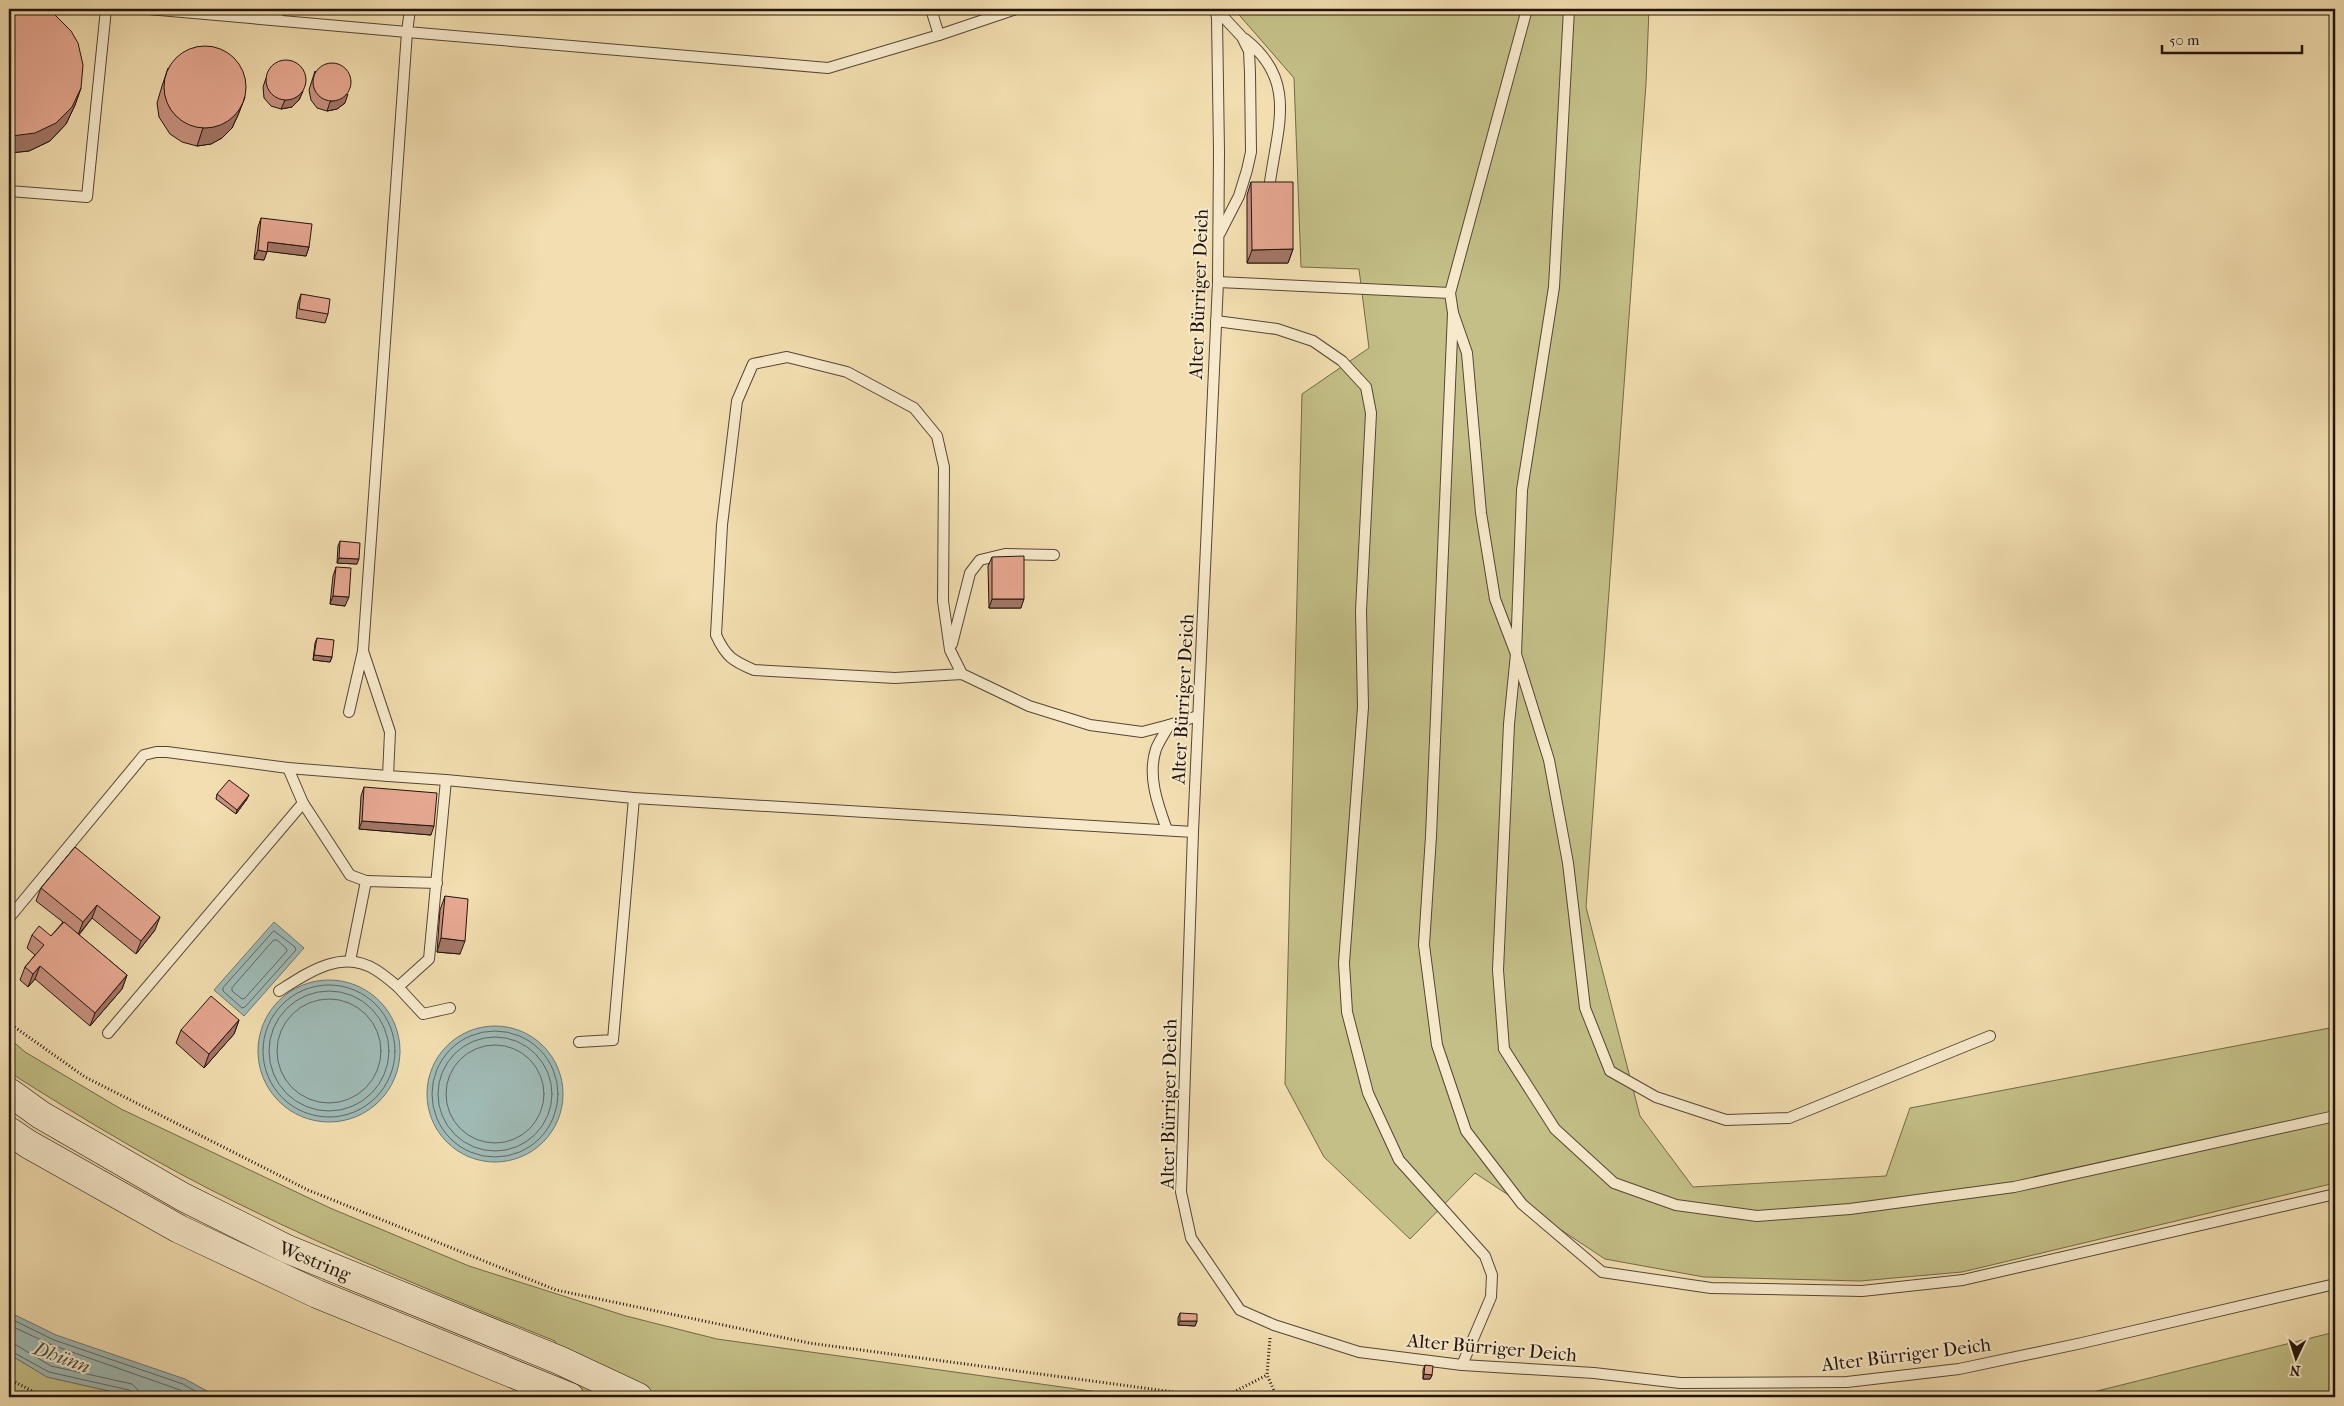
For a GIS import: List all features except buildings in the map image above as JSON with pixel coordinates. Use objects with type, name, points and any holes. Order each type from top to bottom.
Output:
[{"type":"main road","name":"Westring","points":[[9,1092],[41,1115],[183,1197],[287,1249],[559,1360],[638,1397]]},
{"type":"main road","name":"Westring","points":[[9,1131],[28,1144],[179,1229],[317,1294],[561,1393]]},
{"type":"lane","points":[[9,191],[86,197],[106,9]]},
{"type":"lane","points":[[148,9],[828,68],[939,35],[1016,9]]},
{"type":"lane","points":[[277,20],[278,9]]},
{"type":"lane","points":[[349,712],[363,651],[410,9]]},
{"type":"lane","points":[[931,9],[939,35]]},
{"type":"lane","points":[[1216,9],[1242,37],[1260,52],[1273,70],[1280,92],[1280,113],[1270,182]]},
{"type":"lane","name":"Alter Bürriger Deich","points":[[1216,9],[1219,123],[1218,282],[1193,832],[1181,1192],[1191,1238],[1240,1310],[1274,1325],[1359,1352],[1462,1365],[1594,1372],[1680,1384],[1847,1382],[1959,1369],[2082,1343],[2335,1284]]},
{"type":"lane","points":[[1527,9],[1450,293],[1453,312],[1466,353],[1481,513],[1495,599],[1516,654],[1550,760],[1568,863],[1585,1008],[1610,1071],[1656,1097],[1726,1120],[1789,1118],[1990,1036]]},
{"type":"lane","points":[[1569,9],[1554,287],[1522,490],[1516,654],[1509,724],[1498,970],[1504,1049],[1556,1129],[1614,1184],[1676,1205],[1757,1216],[1850,1209],[2014,1187],[2335,1116]]},
{"type":"lane","points":[[1218,236],[1238,196],[1251,152],[1249,51],[1242,37]]},
{"type":"lane","points":[[1218,282],[1450,293]]},
{"type":"lane","points":[[1453,312],[1431,836],[1424,945],[1437,1044],[1466,1131],[1522,1204],[1602,1272],[1711,1288],[1862,1291],[1963,1280],[2335,1194]]},
{"type":"lane","points":[[1216,321],[1277,329],[1313,341],[1342,361],[1366,387],[1371,414],[1362,611],[1363,708],[1344,963],[1347,1012],[1368,1093],[1399,1160],[1448,1217],[1485,1256],[1492,1275],[1491,1297],[1462,1365]]},
{"type":"lane","points":[[962,674],[950,650],[943,601],[944,467],[937,436],[914,408],[847,372],[787,357],[754,364],[737,401],[722,525],[716,636],[723,651],[735,662],[754,670],[895,678],[962,674],[1029,706],[1090,725],[1142,732],[1198,716]]},
{"type":"lane","points":[[950,650],[970,573],[980,560],[1006,554],[1054,555]]},
{"type":"lane","points":[[363,651],[390,732],[388,776]]},
{"type":"lane","points":[[1167,830],[1157,804],[1152,774],[1156,749],[1169,725]]},
{"type":"lane","points":[[9,918],[144,755],[156,752],[288,768],[446,780],[634,798],[1193,832]]},
{"type":"lane","points":[[288,768],[303,803],[350,875],[366,881],[437,883]]},
{"type":"lane","points":[[398,987],[429,959],[446,780]]},
{"type":"lane","points":[[579,1042],[613,1040],[634,798]]},
{"type":"lane","points":[[108,1033],[303,803]]},
{"type":"lane","points":[[350,961],[366,881]]},
{"type":"lane","points":[[279,991],[317,968],[334,962],[350,961],[376,969],[398,987],[423,1014],[450,1008]]},
{"type":"path","points":[[9,1023],[85,1077],[308,1190],[556,1290],[808,1343],[1211,1397]]},
{"type":"path","points":[[1268,1342],[1267,1375],[1277,1397]]},
{"type":"path","points":[[1224,1397],[1267,1375]]},
{"type":"path","points":[[9,1379],[38,1394],[54,1397]]},
{"type":"shaded area","points":[[1234,9],[1649,9],[1646,84],[1586,907],[1640,1116],[1693,1187],[1886,1176],[1910,1108],[2335,1027],[2335,1183],[1962,1272],[1860,1281],[1704,1277],[1605,1259],[1475,1173],[1410,1239],[1324,1157],[1285,1084],[1302,394],[1369,348],[1359,269],[1301,267],[1294,78]]},
{"type":"shaded area","points":[[9,1038],[25,1052],[121,1109],[330,1208],[469,1266],[626,1316],[717,1339],[1134,1397],[563,1397],[555,1341],[317,1241],[209,1189],[151,1157],[9,1072]]},
{"type":"shaded area","points":[[2335,1332],[2335,1397],[2073,1397]]},
{"type":"shaded area","points":[[9,1354],[47,1377],[136,1397],[9,1397]]},
{"type":"water","points":[[274,922],[304,948],[244,1016],[214,990]]},
{"type":"water","points":[[329,980],[356,986],[368,992],[379,1001],[388,1012],[394,1024],[400,1051],[394,1078],[388,1090],[379,1101],[368,1110],[356,1116],[329,1122],[302,1116],[290,1110],[279,1101],[270,1090],[264,1078],[258,1051],[264,1024],[270,1012],[279,1001],[290,992],[302,986]]},
{"type":"water","points":[[495,1026],[521,1031],[533,1037],[543,1046],[552,1056],[558,1068],[563,1094],[558,1120],[552,1132],[543,1142],[533,1151],[521,1157],[495,1162],[469,1157],[457,1151],[447,1142],[438,1132],[432,1120],[427,1094],[432,1068],[438,1056],[447,1046],[457,1037],[469,1031]]},
{"type":"water","name":"Dhünn","points":[[9,1312],[56,1335],[185,1379],[218,1397],[136,1397],[47,1377],[9,1354]]}]
